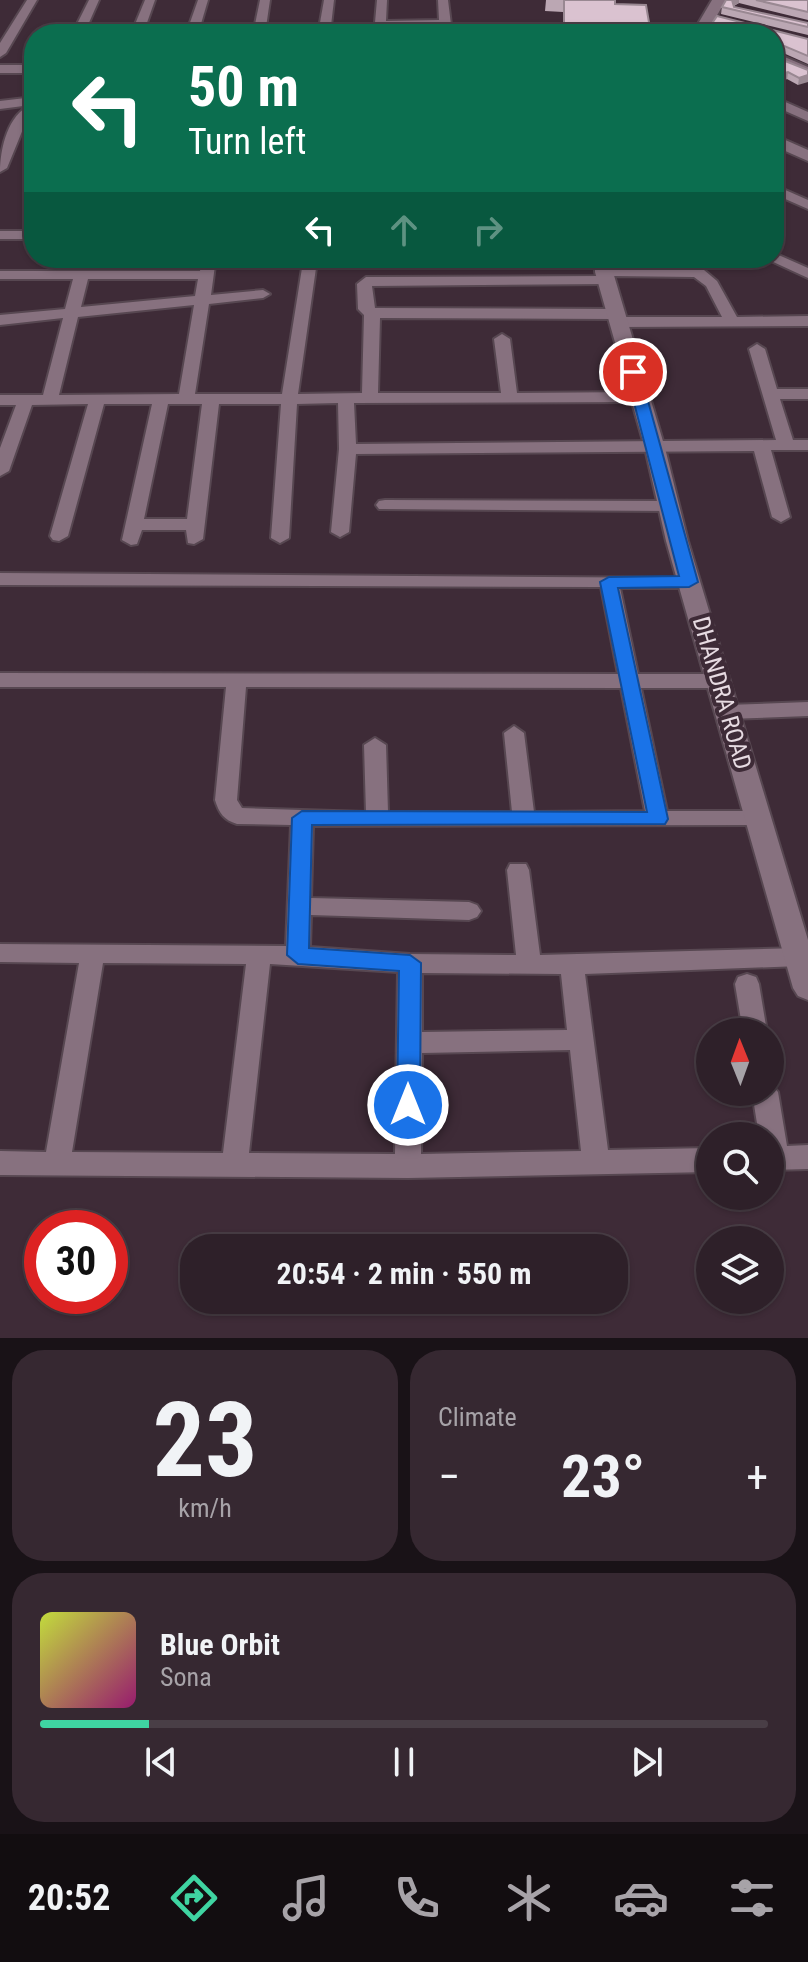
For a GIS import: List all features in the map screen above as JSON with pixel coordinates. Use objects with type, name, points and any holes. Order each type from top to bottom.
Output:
[{"type":"street","points":[[0,53],[32,0]]},
{"type":"street","points":[[83,24],[94,0]]},
{"type":"street","points":[[141,24],[150,0]]},
{"type":"street","points":[[195,24],[203,0]]},
{"type":"street","points":[[261,24],[265,0]]},
{"type":"street","points":[[325,24],[329,0]]},
{"type":"street","points":[[380,24],[382,0]]},
{"type":"street","points":[[443,0],[445,24]]},
{"type":"street","points":[[713,18],[732,8]]},
{"type":"street","points":[[784,62],[808,71]]},
{"type":"street","points":[[0,69],[24,69]]},
{"type":"street","points":[[0,105],[24,105]]},
{"type":"street","points":[[784,106],[808,117]]},
{"type":"street","points":[[0,168],[24,114]]},
{"type":"street","points":[[18,125],[24,125]]},
{"type":"street","points":[[784,145],[808,156]]},
{"type":"street","points":[[784,194],[808,205]]},
{"type":"street","points":[[0,235],[24,235]]},
{"type":"street","points":[[784,262],[808,274]]},
{"type":"street","points":[[186,400],[207,268]]},
{"type":"street","points":[[280,538],[289,400],[309,268]]},
{"type":"street","points":[[643,268],[490,280],[368,280],[364,284],[366,309],[372,313],[808,321]]},
{"type":"street","points":[[702,268],[732,322]]},
{"type":"street","name":"DHANDRA ROAD","points":[[605,270],[689,582],[808,988]]},
{"type":"street","points":[[0,275],[205,275]]},
{"type":"street","points":[[50,400],[81,276]]},
{"type":"street","points":[[490,280],[497,313]]},
{"type":"street","points":[[0,320],[263,294]]},
{"type":"street","points":[[370,399],[372,313]]},
{"type":"street","points":[[502,339],[510,399]]},
{"type":"street","points":[[757,349],[786,445]]},
{"type":"street","points":[[771,394],[808,394]]},
{"type":"street","points":[[0,400],[640,397]]},
{"type":"street","points":[[340,532],[348,449],[346,399]]},
{"type":"street","points":[[0,471],[26,400]]},
{"type":"street","points":[[59,536],[97,400]]},
{"type":"street","points":[[161,400],[132,532],[195,532],[211,400]]},
{"type":"street","points":[[348,449],[808,445]]},
{"type":"street","points":[[762,447],[781,517]]},
{"type":"street","points":[[385,505],[670,506]]},
{"type":"street","points":[[0,579],[689,582]]},
{"type":"street","points":[[609,582],[658,819]]},
{"type":"street","points":[[237,679],[226,800],[229,810],[237,816],[377,820],[758,819]]},
{"type":"street","points":[[0,680],[718,681]]},
{"type":"street","points":[[727,712],[808,709]]},
{"type":"street","points":[[514,733],[524,819]]},
{"type":"street","points":[[375,745],[377,820]]},
{"type":"street","points":[[298,955],[302,818]]},
{"type":"street","points":[[518,870],[529,965]]},
{"type":"street","points":[[299,906],[469,911]]},
{"type":"street","points":[[0,953],[298,955],[410,963],[529,965],[800,957]]},
{"type":"street","points":[[57,1163],[93,954]]},
{"type":"street","points":[[235,1163],[259,955]]},
{"type":"street","points":[[408,1166],[410,963]]},
{"type":"street","points":[[572,965],[596,1162]]},
{"type":"street","points":[[747,984],[753,1018]]},
{"type":"street","points":[[409,1043],[579,1040]]},
{"type":"street","points":[[784,1158],[808,1157]]},
{"type":"street","points":[[0,1163],[408,1166],[696,1160]]},
{"type":"building","points":[[564,0],[615,0],[615,4],[646,5],[649,24],[564,24]]},
{"type":"building","points":[[726,0],[732,0],[734,7],[808,23],[808,27],[722,7]]},
{"type":"building","points":[[756,0],[808,0],[808,12]]},
{"type":"building","points":[[717,16],[749,24],[712,24]]},
{"type":"building","points":[[784,33],[808,39],[808,56],[784,46]]},
{"type":"building","points":[[784,61],[808,70],[808,75],[799,78],[784,73]]},
{"type":"route","points":[[408,1105],[410,963],[298,955],[302,818],[658,819],[609,582],[689,582],[633,372]]}]
